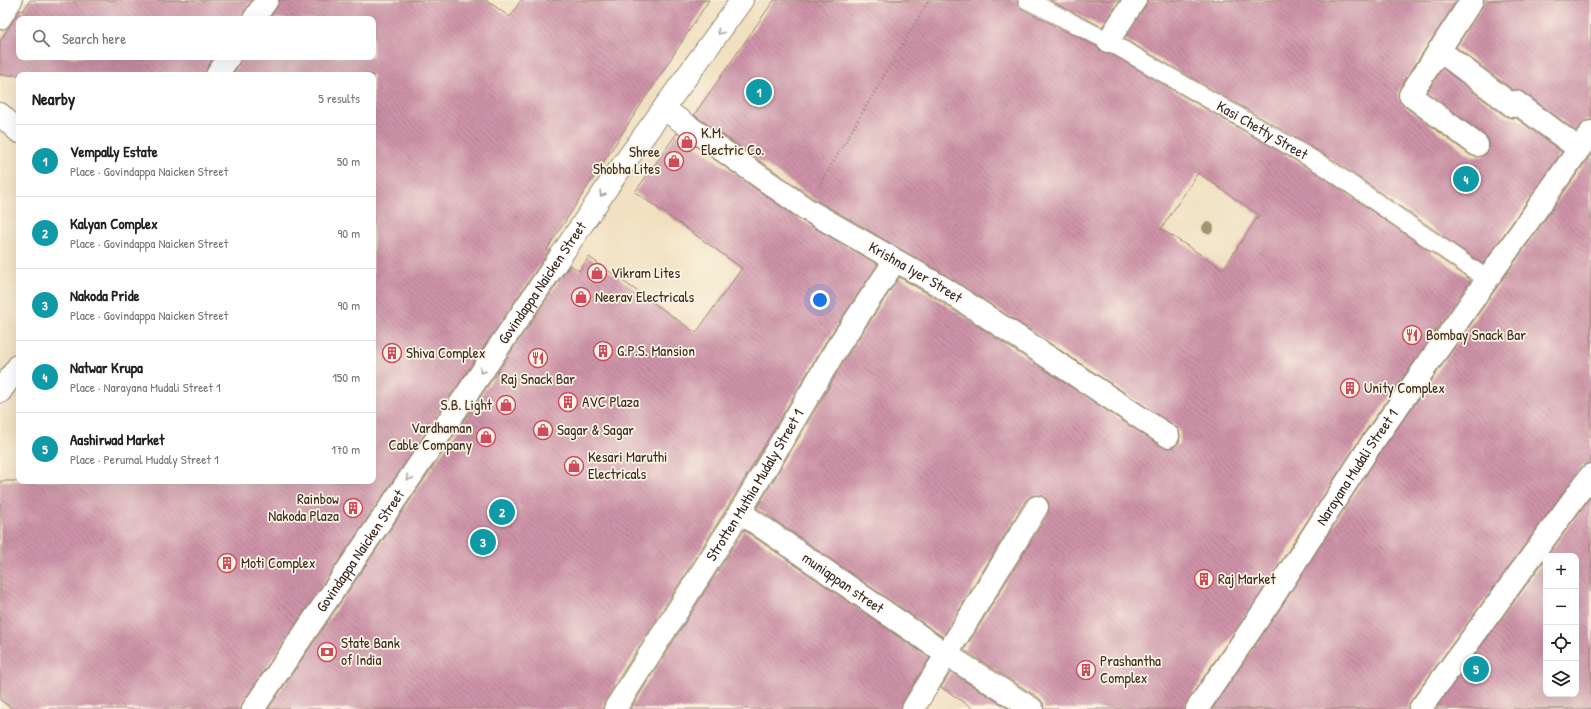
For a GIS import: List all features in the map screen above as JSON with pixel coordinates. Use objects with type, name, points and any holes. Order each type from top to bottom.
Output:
[{"type":"street","points":[[0,18],[11,0]]},
{"type":"street","points":[[256,16],[267,0]]},
{"type":"street","name":"Govindappa Naicken Street","points":[[253,709],[617,173],[742,0]]},
{"type":"street","points":[[1108,41],[1135,0]]},
{"type":"street","points":[[1472,0],[1410,95],[1477,146]]},
{"type":"street","points":[[1439,50],[1513,106],[1516,102],[1585,140]]},
{"type":"street","points":[[220,72],[227,60]]},
{"type":"street","name":"Krishna Iyer Street","points":[[664,109],[806,209],[942,287],[1168,436]]},
{"type":"street","points":[[0,114],[16,129]]},
{"type":"street","name":"Narayana Mudali Street 1","points":[[1197,709],[1271,600],[1370,446],[1585,140]]},
{"type":"street","name":"Strotten Muthia Mudaly Street 1","points":[[615,709],[740,512],[836,349],[895,261]]},
{"type":"street","points":[[0,392],[16,369]]},
{"type":"street","points":[[1420,709],[1591,475]]},
{"type":"street","points":[[913,709],[1037,507]]},
{"type":"street","name":"muniappan street","points":[[740,512],[946,654],[1032,709]]},
{"type":"lane","name":"Kasi Chetty Street","points":[[1027,0],[1108,41],[1324,166],[1487,279]]},
{"type":"path","points":[[806,209],[890,63],[929,0]]},
{"type":"building","points":[[30,0],[252,0],[243,16],[16,16],[20,10],[23,11]]},
{"type":"building","points":[[279,0],[486,0],[510,17],[521,0],[709,0],[547,249],[549,251],[243,702],[241,709],[13,709],[0,700],[0,481],[16,481],[16,484],[376,484],[376,72],[234,72],[240,60],[376,60],[376,16],[271,16],[277,7]]},
{"type":"building","points":[[774,0],[1017,0],[1018,5],[1022,9],[1097,47],[1101,52],[1109,53],[1319,174],[1471,280],[1360,439],[1261,593],[1187,702],[1185,709],[1044,709],[1043,703],[1039,698],[964,650],[1048,514],[1048,501],[1043,496],[1031,496],[1026,500],[943,637],[757,508],[847,356],[899,277],[935,298],[1161,446],[1168,448],[1174,447],[1179,443],[1179,430],[949,277],[813,198],[694,115]],"holes":[[[1198,173],[1259,215],[1223,269],[1161,229]]]},
{"type":"building","points":[[1049,0],[1120,0],[1102,27]]},
{"type":"building","points":[[1147,0],[1457,0],[1400,88],[1398,94],[1399,100],[1403,105],[1470,155],[1476,157],[1487,153],[1489,140],[1485,135],[1427,92],[1442,68],[1505,116],[1516,118],[1562,152],[1483,264],[1329,157],[1124,39],[1145,7]]},
{"type":"building","points":[[1484,0],[1591,0],[1591,120],[1585,121],[1576,131],[1523,92],[1513,90],[1456,47],[1482,7]]},
{"type":"building","points":[[16,16],[16,60],[212,60],[206,72],[16,72],[16,75],[0,75],[0,41]]},
{"type":"building","points":[[677,133],[799,219],[878,264],[825,343],[729,505],[604,702],[603,709],[268,709],[570,265],[579,271],[589,257],[696,333],[742,268],[635,192]]},
{"type":"building","points":[[1591,154],[1591,463],[1586,464],[1581,468],[1410,702],[1408,709],[1212,709],[1281,607],[1380,453]]},
{"type":"building","points":[[1591,496],[1591,709],[1435,709],[1543,562],[1543,697],[1579,697],[1579,553],[1549,553]]},
{"type":"building","points":[[744,530],[930,658],[902,702],[901,709],[630,709]]},
{"type":"building","points":[[951,672],[1009,709],[974,709],[941,687]]},
{"type":"place","name":"Vempally Estate","points":[[759,92]]},
{"type":"place","name":"K.M. Electric Co.","points":[[687,142]]},
{"type":"place","name":"Shree Shobha Lites","points":[[674,161]]},
{"type":"place","name":"Natwar Krupa","points":[[1466,179]]},
{"type":"place","name":"Vikram Lites","points":[[597,273]]},
{"type":"place","name":"Neerav Electricals","points":[[581,297]]},
{"type":"place","name":"Bombay Snack Bar","points":[[1412,335]]},
{"type":"place","name":"G.P.S. Mansion","points":[[603,351]]},
{"type":"place","name":"Shiva Complex","points":[[392,353]]},
{"type":"place","name":"Raj Snack Bar","points":[[538,358]]},
{"type":"place","name":"Unity Complex","points":[[1350,388]]},
{"type":"place","name":"AVC Plaza","points":[[568,402]]},
{"type":"place","name":"S.B. Light","points":[[506,405]]},
{"type":"place","name":"Sagar & Sagar","points":[[543,430]]},
{"type":"place","name":"Vardhaman Cable Company","points":[[486,437]]},
{"type":"place","name":"Kesari Maruthi Electricals","points":[[574,466]]},
{"type":"place","name":"Rainbow Nakoda Plaza","points":[[353,508]]},
{"type":"place","name":"Kalyan Complex","points":[[502,512]]},
{"type":"place","name":"Nakoda Pride","points":[[483,542]]},
{"type":"place","name":"Moti Complex","points":[[227,563]]},
{"type":"place","name":"Raj Market","points":[[1204,579]]},
{"type":"place","name":"State Bank of India","points":[[327,652]]},
{"type":"place","name":"Aashirwad Market","points":[[1476,669]]},
{"type":"place","name":"Prashantha Complex","points":[[1086,670]]}]
